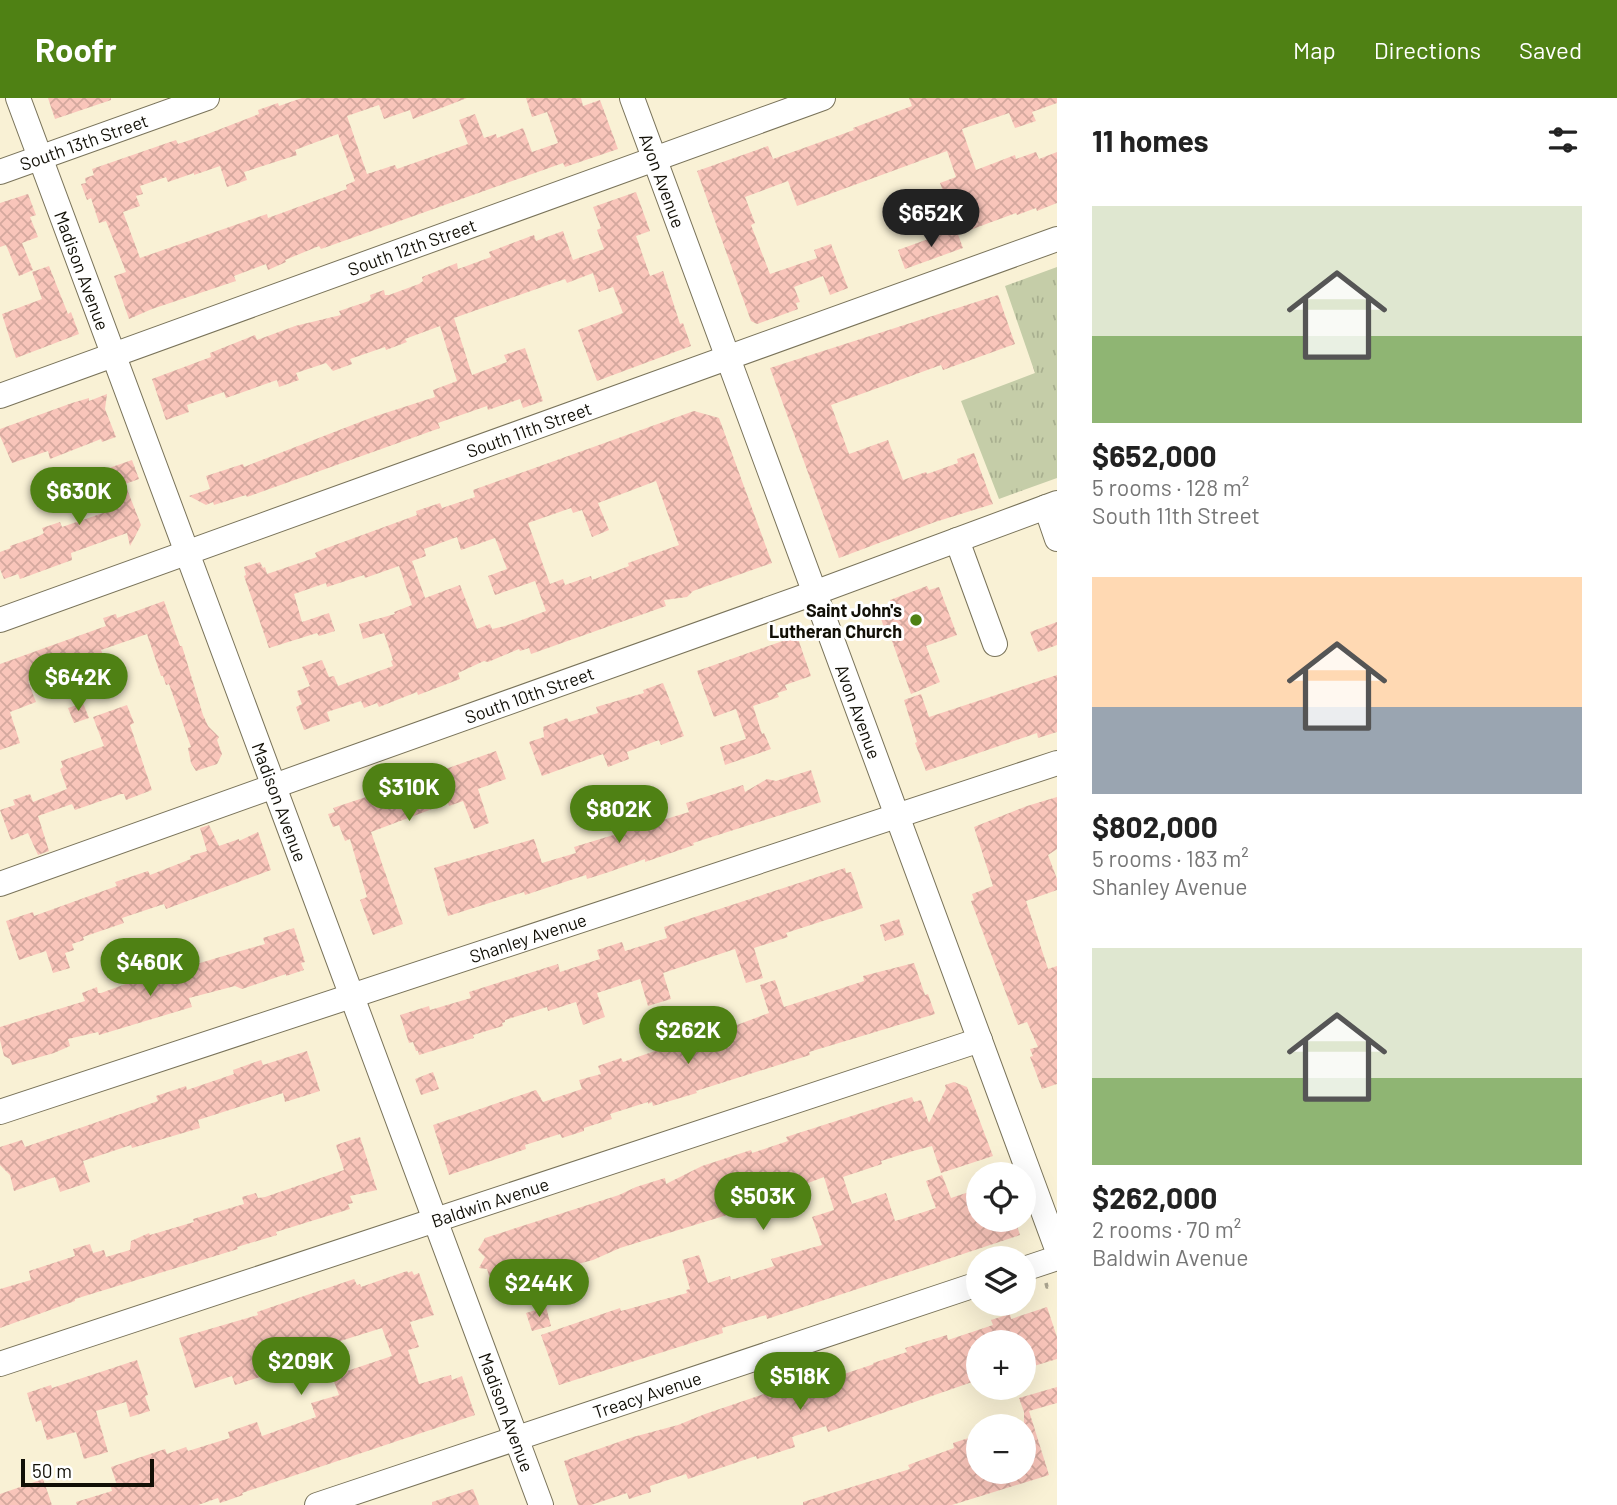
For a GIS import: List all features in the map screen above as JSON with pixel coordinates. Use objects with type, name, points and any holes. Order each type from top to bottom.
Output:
[{"type":"street","name":"Madison Avenue","points":[[18,98],[541,1505]]},
{"type":"street","name":"South 13th Street","points":[[0,172],[207,98]]},
{"type":"street","name":"Avon Avenue","points":[[632,98],[1057,1249]]},
{"type":"street","name":"South 12th Street","points":[[0,396],[823,98]]},
{"type":"street","name":"South 11th Street","points":[[0,620],[1057,240]]},
{"type":"street","name":"South 10th Street","points":[[0,884],[814,593],[1051,505]]},
{"type":"street","points":[[1051,505],[1057,540]]},
{"type":"street","points":[[957,540],[995,644]]},
{"type":"street","name":"Shanley Avenue","points":[[0,1112],[1057,763]]},
{"type":"street","name":"Baldwin Avenue","points":[[0,1364],[980,1040]]},
{"type":"street","points":[[1036,1265],[1057,1258]]},
{"type":"street","name":"Treacy Avenue","points":[[317,1505],[966,1288]]},
{"type":"green space","points":[[1057,267],[1057,478],[999,499],[961,401],[1035,373],[1005,286]]},
{"type":"building","points":[[48,98],[111,98],[111,100],[55,119]]},
{"type":"building","points":[[302,98],[467,98],[413,119],[410,110],[384,119],[379,105],[347,116],[367,174],[395,165],[397,169],[468,144],[459,120],[475,114],[484,138],[496,134],[497,138],[523,128],[532,152],[558,143],[547,112],[532,117],[526,98],[581,98],[583,106],[600,100],[618,149],[565,167],[563,163],[321,249],[319,246],[268,270],[266,264],[234,276],[236,281],[129,319],[114,276],[126,272],[106,221],[99,223],[91,198],[87,200],[81,184],[86,183],[85,178],[94,175],[92,169],[176,140],[178,144],[205,135],[259,114],[258,110],[278,103],[279,106]],"holes":[[[338,134],[355,181],[346,185],[347,189],[268,218],[267,214],[140,258],[123,212],[140,206],[136,196],[143,194],[140,186],[166,177],[168,182],[220,166],[227,187],[247,180],[244,172],[297,155],[295,150]]]},
{"type":"building","points":[[909,98],[1057,98],[1057,103],[1032,112],[1036,121],[1015,128],[1009,113],[962,129],[976,170],[1015,155],[1016,159],[1036,152],[1039,159],[1057,152],[1057,203],[1037,211],[1036,208],[1017,215],[1016,213],[959,234],[940,183],[956,177],[947,151],[797,206],[788,181],[745,197],[755,223],[751,225],[770,274],[817,258],[814,250],[831,244],[848,288],[830,295],[823,276],[794,287],[800,302],[796,303],[798,309],[757,324],[751,321],[697,171],[768,146],[773,159],[912,106]]},
{"type":"building","points":[[636,192],[650,231],[636,236],[650,276],[663,271],[680,324],[683,323],[691,346],[597,381],[578,330],[623,313],[613,287],[599,292],[593,273],[567,283],[565,279],[454,318],[472,375],[507,362],[504,355],[525,348],[543,401],[523,408],[520,399],[488,410],[487,406],[438,423],[440,428],[247,497],[246,495],[206,505],[189,496],[210,489],[206,476],[243,464],[244,467],[373,417],[435,397],[433,390],[457,381],[440,326],[405,339],[407,342],[386,350],[385,347],[350,359],[352,364],[333,371],[326,363],[296,373],[299,380],[279,387],[277,380],[226,398],[224,392],[187,405],[189,412],[166,420],[152,379],[211,357],[210,353],[255,335],[257,340],[295,326],[341,315],[339,311],[369,301],[370,295],[384,290],[385,295],[389,295],[419,284],[423,281],[422,277],[457,263],[458,269],[491,257],[489,252],[534,235],[536,241],[563,231],[573,260],[604,249],[597,230],[601,228],[593,207]]},
{"type":"building","points":[[28,194],[36,215],[30,217],[38,237],[22,243],[33,270],[19,276],[6,245],[0,247],[0,203]]},
{"type":"building","points":[[956,229],[963,248],[905,269],[898,250]]},
{"type":"building","points":[[49,266],[79,334],[16,358],[2,314],[42,299],[32,272]]},
{"type":"building","points":[[998,295],[1015,344],[943,370],[941,365],[831,405],[849,454],[888,440],[903,480],[958,463],[957,459],[974,453],[993,504],[935,522],[839,558],[770,368]]},
{"type":"building","points":[[107,394],[105,409],[116,437],[102,442],[101,439],[50,459],[48,451],[12,463],[0,436],[0,429],[72,403],[89,398],[89,401]]},
{"type":"building","points":[[694,411],[719,418],[772,563],[693,591],[687,597],[664,600],[666,606],[531,654],[529,648],[519,649],[488,662],[484,661],[458,673],[460,679],[418,695],[417,692],[379,707],[377,703],[364,708],[361,701],[327,712],[330,721],[304,730],[296,707],[302,704],[297,691],[310,686],[302,667],[322,660],[329,677],[334,676],[338,686],[393,666],[384,633],[363,639],[359,624],[395,614],[394,612],[412,605],[399,566],[365,578],[364,575],[327,587],[326,583],[294,594],[302,622],[329,613],[335,631],[319,636],[317,633],[269,648],[244,576],[244,567],[260,562],[267,574],[317,557],[315,553],[324,549],[417,515],[416,511],[440,503],[442,508],[475,497],[473,490]],"holes":[[[656,481],[679,545],[628,563],[629,566],[592,580],[591,576],[565,585],[563,579],[550,584],[528,523],[571,508],[573,513],[582,510],[592,537],[609,530],[598,503]],[[457,537],[461,550],[495,538],[507,569],[488,576],[495,595],[535,581],[546,611],[505,626],[492,629],[490,624],[477,629],[460,585],[425,598],[412,561],[426,556],[424,549]]]},
{"type":"building","points":[[132,460],[139,479],[125,484],[141,525],[130,546],[127,533],[71,553],[72,560],[20,579],[18,574],[4,579],[0,569],[0,552],[39,536],[44,533],[42,528],[60,522],[62,527],[103,513],[89,475]]},
{"type":"building","name":"Saint John's Lutheran Church","points":[[927,586],[929,590],[939,587],[957,635],[926,646],[940,682],[911,694],[879,612],[893,607],[890,600]]},
{"type":"building","points":[[164,601],[182,646],[203,715],[208,726],[219,737],[217,740],[222,754],[217,764],[196,771],[191,763],[188,748],[191,747],[169,684],[166,685],[161,676],[147,634],[101,650],[103,655],[28,681],[36,702],[10,712],[20,743],[0,750],[0,664],[106,626],[103,618],[116,614],[117,618]]},
{"type":"building","points":[[1057,622],[1057,645],[1038,652],[1030,632]]},
{"type":"building","points":[[797,636],[811,676],[785,685],[787,690],[777,693],[779,697],[753,706],[762,734],[764,733],[771,749],[725,765],[720,747],[746,739],[736,709],[714,717],[697,671]]},
{"type":"building","points":[[1057,675],[1057,732],[1038,738],[1037,733],[926,771],[915,743],[917,742],[904,700],[921,694],[929,717]]},
{"type":"building","points":[[663,683],[684,736],[661,745],[659,740],[627,752],[629,759],[608,767],[603,754],[542,776],[529,742],[544,737],[543,727],[567,718],[569,722],[598,713],[596,707],[644,693],[643,690]]},
{"type":"building","points":[[83,703],[89,718],[74,723],[68,708]]},
{"type":"building","points":[[127,705],[134,723],[130,725],[152,790],[126,800],[124,794],[121,794],[75,810],[72,804],[38,816],[49,851],[38,855],[28,833],[11,840],[0,810],[15,805],[13,800],[30,794],[33,802],[67,789],[60,769],[63,767],[61,761],[104,746],[93,717]]},
{"type":"building","points":[[496,751],[506,779],[478,789],[489,823],[474,829],[463,801],[449,806],[448,803],[371,832],[403,924],[373,935],[360,900],[367,897],[350,839],[345,841],[339,825],[333,827],[328,814],[335,812],[333,808],[396,787],[394,781],[424,771],[426,776]]},
{"type":"building","points":[[811,770],[821,802],[693,843],[694,845],[645,862],[645,859],[587,879],[586,875],[448,916],[434,868],[534,839],[542,863],[576,853],[574,847],[689,812],[686,803],[743,785],[745,792],[767,779],[776,781]]},
{"type":"building","points":[[1057,797],[1057,849],[1048,855],[1057,879],[1057,890],[1026,901],[1048,969],[1057,966],[1057,1084],[1042,1089],[1030,1057],[1033,1056],[1030,1049],[1038,1047],[1027,1022],[1018,1025],[971,901],[974,900],[972,894],[993,886],[974,827]]},
{"type":"building","points":[[209,825],[219,846],[258,832],[271,870],[166,909],[164,904],[122,918],[124,923],[83,937],[84,940],[72,944],[74,950],[65,953],[70,968],[53,973],[46,951],[19,960],[6,921],[33,912],[34,916],[117,886],[115,882],[148,871],[150,875],[191,859],[190,856],[207,851],[200,828]]},
{"type":"building","points":[[845,868],[846,873],[851,872],[863,908],[786,933],[788,937],[754,948],[763,978],[746,983],[735,949],[663,973],[671,999],[648,1006],[640,979],[597,993],[605,1017],[583,1025],[576,1002],[548,1011],[547,1007],[505,1020],[503,1026],[473,1035],[474,1038],[419,1055],[413,1042],[409,1043],[400,1015],[429,1006],[430,1010],[471,998],[469,992],[558,964],[560,972],[600,959],[597,950],[622,942],[625,951],[667,938],[664,927]]},
{"type":"building","points":[[899,919],[904,935],[885,941],[880,925]]},
{"type":"building","points":[[294,928],[305,962],[301,963],[304,970],[242,989],[235,986],[189,998],[192,1007],[99,1035],[98,1032],[68,1039],[70,1046],[54,1053],[12,1065],[10,1059],[4,1056],[0,1027],[85,1001],[82,993],[97,987],[98,993],[101,993],[178,965],[180,969],[265,944],[263,938]]},
{"type":"building","points":[[914,963],[935,1014],[809,1052],[810,1055],[696,1091],[697,1093],[653,1106],[652,1102],[648,1102],[610,1114],[612,1119],[584,1128],[584,1131],[562,1138],[560,1134],[525,1145],[526,1149],[449,1175],[433,1125],[536,1090],[543,1102],[582,1089],[579,1080],[601,1074],[598,1066],[621,1058],[623,1062],[655,1051],[645,1022],[658,1018],[668,1046],[677,1043],[678,1048],[719,1035],[718,1032],[769,1013],[760,985],[775,980],[784,1007],[864,981],[863,976]]},
{"type":"building","points":[[307,1051],[320,1091],[285,1102],[283,1093],[198,1120],[200,1128],[132,1148],[131,1145],[83,1161],[90,1182],[60,1192],[55,1177],[14,1191],[10,1175],[0,1165],[0,1147],[22,1140],[25,1147],[158,1101],[156,1096],[186,1086],[187,1090],[234,1074],[233,1070],[261,1060],[263,1065]]},
{"type":"building","points":[[433,1072],[439,1089],[421,1095],[415,1079]]},
{"type":"building","points":[[954,1082],[967,1087],[993,1156],[966,1162],[966,1165],[941,1173],[932,1146],[881,1161],[882,1164],[843,1177],[852,1204],[886,1193],[895,1221],[902,1219],[936,1208],[926,1181],[942,1175],[951,1198],[966,1193],[966,1232],[1019,1232],[1020,1235],[987,1246],[966,1246],[966,1253],[767,1319],[766,1315],[722,1328],[723,1333],[559,1385],[541,1335],[620,1308],[621,1311],[687,1293],[686,1290],[690,1289],[682,1260],[699,1255],[708,1283],[730,1276],[731,1280],[774,1266],[771,1259],[822,1245],[812,1217],[834,1210],[824,1177],[739,1209],[740,1211],[620,1248],[593,1260],[547,1272],[544,1262],[512,1272],[516,1285],[494,1291],[487,1269],[479,1268],[485,1257],[478,1250],[485,1238],[665,1178],[666,1184],[702,1166],[788,1141],[786,1137],[912,1097],[914,1102],[921,1100],[929,1123],[946,1089],[945,1085]]},
{"type":"building","points":[[360,1137],[377,1190],[350,1196],[353,1203],[348,1204],[350,1209],[276,1232],[277,1235],[237,1247],[238,1249],[75,1299],[0,1328],[0,1289],[31,1280],[29,1271],[75,1256],[73,1249],[90,1244],[93,1253],[104,1250],[106,1257],[130,1250],[131,1241],[244,1204],[242,1197],[256,1193],[258,1198],[265,1197],[344,1170],[336,1145]]},
{"type":"building","points":[[412,1271],[414,1275],[419,1273],[434,1315],[410,1322],[419,1347],[408,1350],[419,1384],[451,1375],[452,1380],[462,1376],[475,1415],[242,1493],[243,1495],[220,1503],[218,1498],[198,1505],[77,1505],[76,1502],[112,1491],[111,1487],[117,1485],[111,1467],[165,1449],[167,1454],[186,1447],[188,1451],[230,1438],[228,1432],[257,1422],[262,1436],[316,1417],[311,1403],[339,1395],[332,1376],[392,1356],[382,1328],[321,1347],[318,1339],[290,1348],[292,1353],[259,1363],[263,1376],[235,1385],[232,1376],[195,1388],[179,1338],[258,1315],[257,1312],[354,1279],[361,1287]]},
{"type":"building","points":[[546,1307],[551,1326],[532,1331],[526,1313]]},
{"type":"building","points":[[1047,1307],[1057,1337],[1057,1359],[1036,1365],[1036,1330],[978,1330],[993,1325],[991,1320],[1004,1316],[1010,1316],[1011,1319],[1036,1316],[1036,1311]]},
{"type":"building","points":[[966,1334],[966,1384],[828,1432],[826,1426],[792,1437],[795,1447],[757,1459],[756,1456],[688,1479],[686,1474],[650,1486],[651,1492],[629,1499],[627,1493],[591,1505],[578,1505],[564,1461],[776,1390],[778,1393],[812,1382],[811,1378],[833,1371],[835,1377],[907,1352],[905,1348],[947,1335],[948,1340]]},
{"type":"building","points":[[137,1360],[150,1411],[130,1417],[126,1402],[96,1411],[108,1452],[84,1459],[76,1432],[47,1440],[41,1420],[36,1422],[27,1393],[51,1385],[52,1388]]},
{"type":"building","points":[[1057,1387],[1057,1403],[1024,1414],[1020,1400],[1036,1400],[1036,1393]]},
{"type":"building","points":[[1036,1433],[1049,1475],[1036,1479]]},
{"type":"building","points":[[966,1439],[966,1484],[1020,1484],[952,1505],[803,1505],[803,1502],[910,1469],[908,1465],[954,1448],[953,1443]]},
{"type":"building","points":[[43,1479],[52,1505],[0,1505],[0,1494]]},
{"type":"building","points":[[473,1489],[479,1505],[432,1505],[432,1502]]},
{"type":"place","name":"Saint John's Lutheran Church","points":[[916,620]]}]
